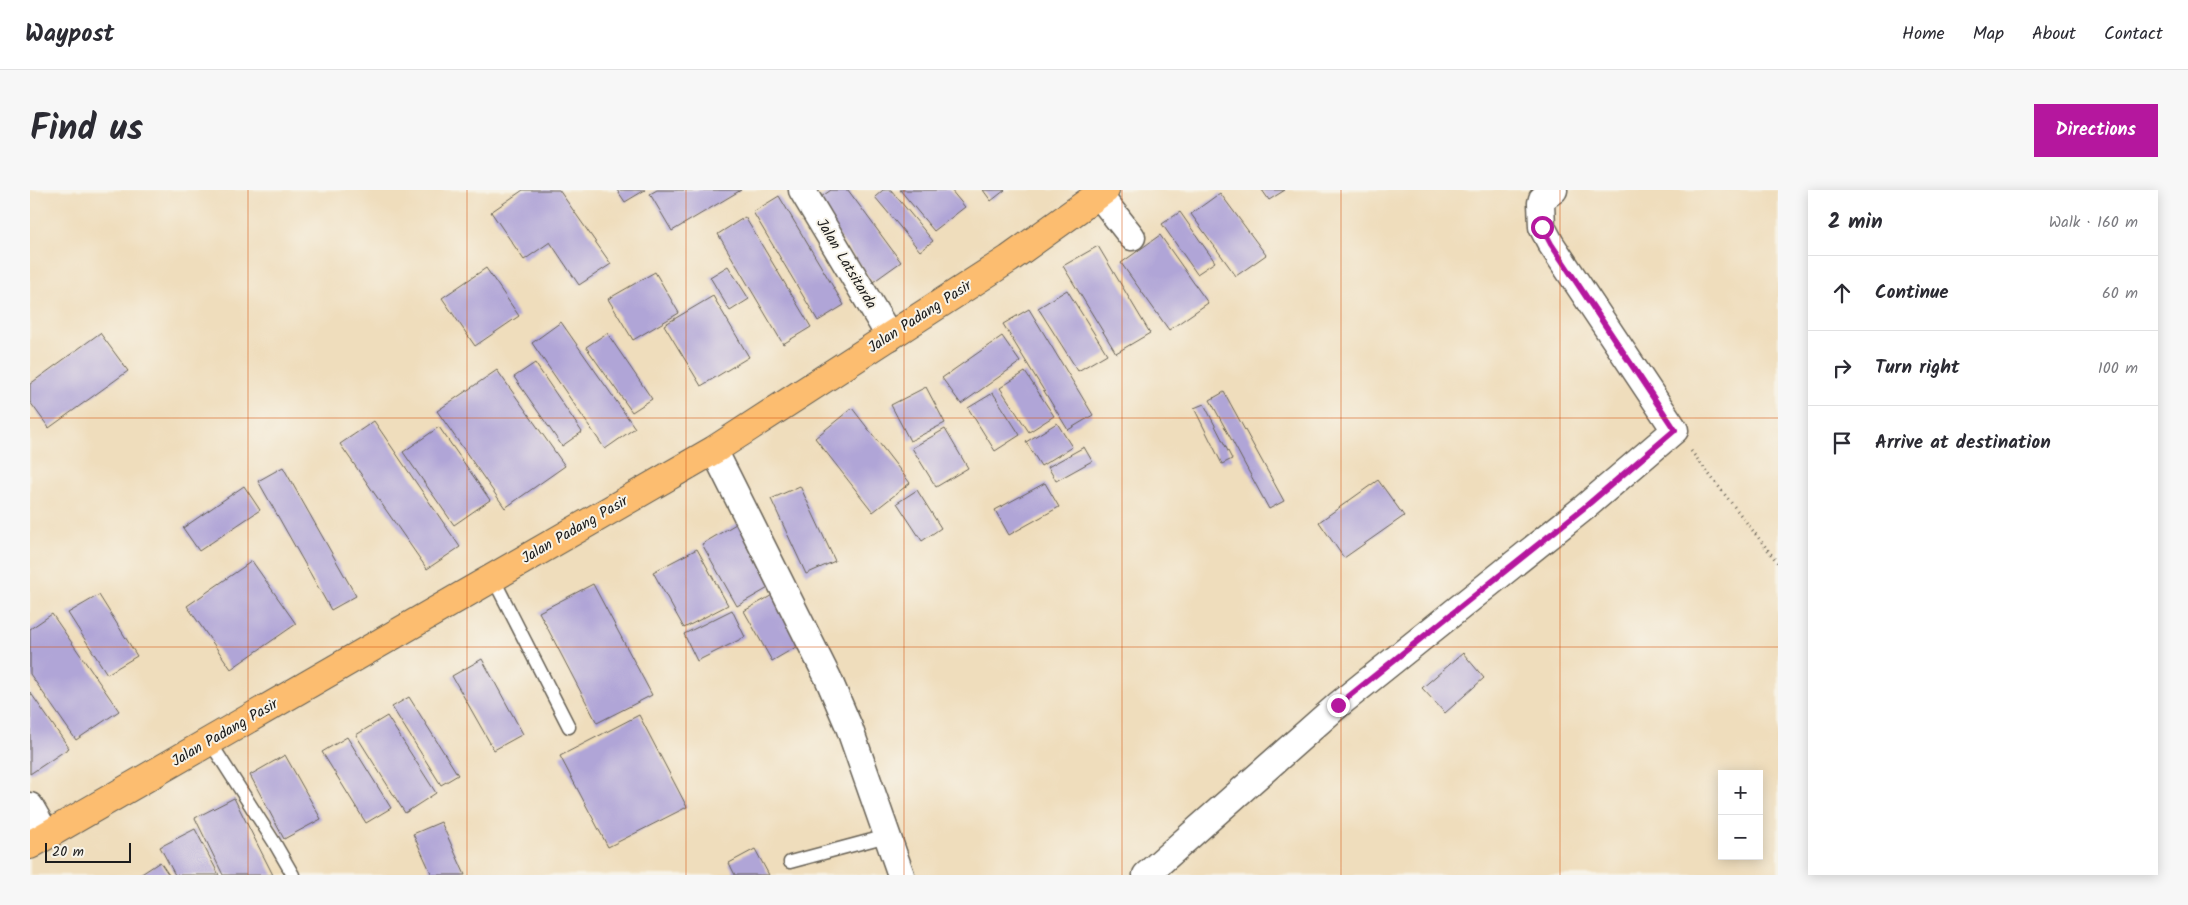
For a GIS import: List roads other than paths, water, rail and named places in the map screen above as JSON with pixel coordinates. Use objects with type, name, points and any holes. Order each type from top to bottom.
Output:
[{"type":"highway","name":"Jalan Padang Pasir","points":[[38,839],[210,742],[714,450],[1009,259],[1102,192]]},
{"type":"street","name":"Jalan Latsitarda","points":[[802,190],[890,337]]},
{"type":"street","points":[[1146,875],[1338,705],[1585,507],[1675,430],[1551,244],[1542,227],[1542,199],[1554,190]]},
{"type":"street","points":[[1102,192],[1132,237]]},
{"type":"street","points":[[714,450],[828,678],[849,727],[901,875]]},
{"type":"street","points":[[30,806],[38,839]]},
{"type":"lane","points":[[493,578],[569,727]]},
{"type":"lane","points":[[210,742],[293,875]]},
{"type":"lane","points":[[790,862],[887,836]]}]
